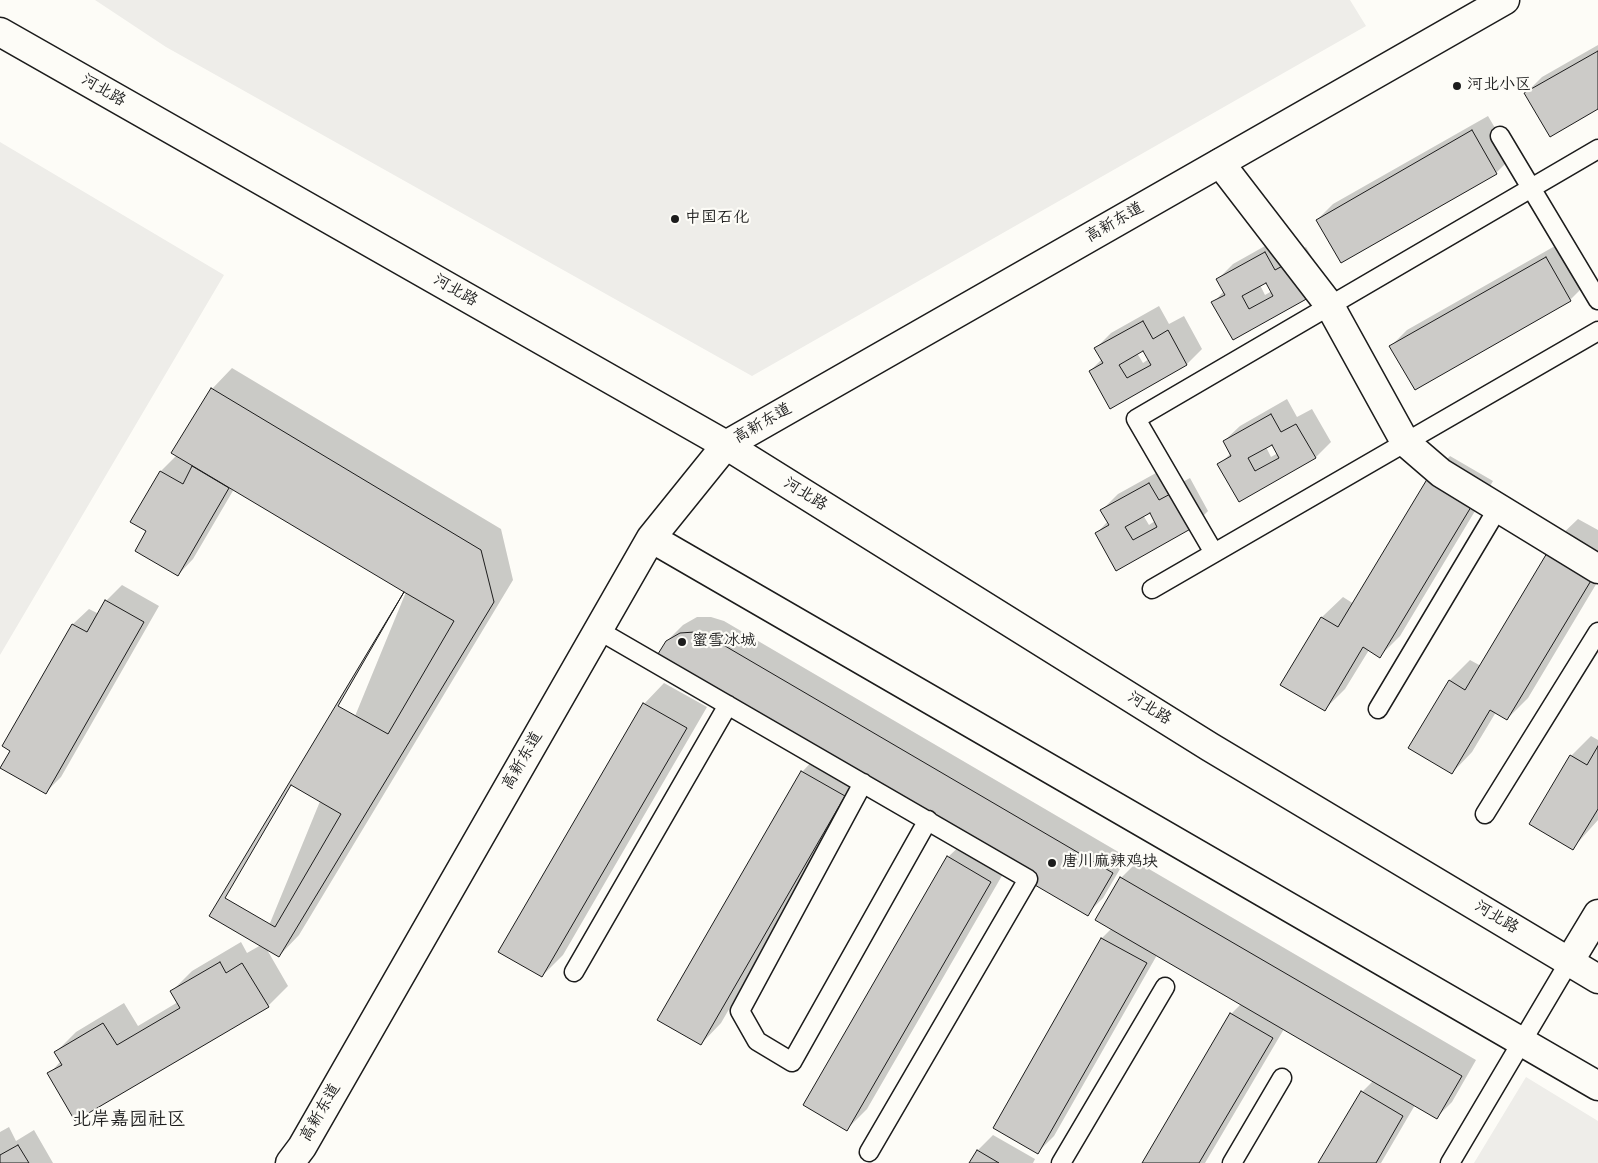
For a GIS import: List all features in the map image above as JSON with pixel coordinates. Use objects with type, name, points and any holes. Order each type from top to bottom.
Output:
[{"type":"street","name":"高新东道","points":[[290,1163],[302,1147],[651,538],[726,445],[1506,0]]},
{"type":"street","name":"河北路","points":[[0,32],[726,445],[1210,747],[1598,979]]},
{"type":"street","points":[[1220,163],[1330,306],[1405,442],[1441,473],[1598,569]]},
{"type":"street","points":[[651,538],[1523,1040],[1598,1086]]},
{"type":"street","points":[[1569,962],[1598,914]]},
{"type":"lane","points":[[1500,136],[1598,300]]},
{"type":"lane","points":[[1214,553],[1136,419],[1598,149]]},
{"type":"lane","points":[[1152,588],[1598,330]]},
{"type":"lane","points":[[1378,709],[1498,508]]},
{"type":"lane","points":[[598,630],[1028,879],[869,1152]]},
{"type":"lane","points":[[1485,814],[1598,632]]},
{"type":"lane","points":[[574,972],[728,705]]},
{"type":"lane","points":[[863,783],[740,1011],[757,1041],[792,1062],[928,820]]},
{"type":"lane","points":[[1450,1163],[1569,962]]},
{"type":"lane","points":[[1061,1163],[1165,987]]},
{"type":"lane","points":[[1232,1163],[1282,1078]]},
{"type":"shaded area","points":[[95,0],[1350,0],[1366,26],[752,376],[166,47]]},
{"type":"shaded area","points":[[0,142],[224,275],[0,655]]},
{"type":"shaded area","points":[[1526,1077],[1598,1121],[1598,1163],[1474,1163]]},
{"type":"building","points":[[1598,51],[1598,109],[1550,137],[1524,93]]},
{"type":"building","points":[[1472,130],[1497,174],[1341,263],[1316,220]]},
{"type":"building","points":[[1265,252],[1275,270],[1290,262],[1310,297],[1233,340],[1211,302],[1225,295],[1216,279]],"holes":[[[1266,283],[1273,296],[1249,309],[1242,296]]]},
{"type":"building","points":[[1546,257],[1571,301],[1415,390],[1389,346]]},
{"type":"building","points":[[1143,321],[1153,339],[1168,330],[1187,365],[1110,409],[1089,371],[1103,363],[1094,348]],"holes":[[[1143,351],[1151,365],[1127,378],[1119,365]]]},
{"type":"building","points":[[211,388],[481,550],[494,602],[279,957],[209,916],[404,592],[171,453]]},
{"type":"building","points":[[1271,414],[1281,432],[1296,424],[1316,458],[1239,502],[1217,464],[1231,456],[1223,441]],"holes":[[[1272,445],[1279,458],[1255,471],[1248,458]]]},
{"type":"building","points":[[192,466],[229,488],[178,576],[135,551],[146,531],[130,522],[160,471],[183,484]]},
{"type":"building","points":[[1429,476],[1474,502],[1380,658],[1363,647],[1325,711],[1280,685],[1321,617],[1338,627]]},
{"type":"building","points":[[1149,483],[1159,500],[1174,492],[1194,527],[1116,571],[1095,533],[1109,525],[1100,510]],"holes":[[[1150,513],[1157,527],[1133,540],[1125,527]]]},
{"type":"building","points":[[1556,538],[1598,569],[1507,720],[1490,710],[1452,774],[1408,748],[1449,680],[1465,690]]},
{"type":"building","points":[[404,592],[454,621],[388,734],[338,706]]},
{"type":"building","points":[[105,600],[144,622],[46,794],[0,768],[10,751],[2,746],[72,624],[87,632]]},
{"type":"building","points":[[695,632],[708,636],[1113,873],[1088,916],[653,662],[666,641],[680,633]]},
{"type":"building","points":[[643,703],[687,728],[542,977],[498,952]]},
{"type":"building","points":[[1598,746],[1598,809],[1573,850],[1529,824],[1570,755],[1587,765]]},
{"type":"building","points":[[801,771],[845,796],[701,1045],[657,1020]]},
{"type":"building","points":[[291,785],[341,814],[275,927],[225,898]]},
{"type":"building","points":[[947,856],[991,882],[847,1131],[803,1105]]},
{"type":"building","points":[[1120,877],[1462,1076],[1437,1119],[1095,920]]},
{"type":"building","points":[[1101,938],[1147,963],[1038,1154],[993,1128]]},
{"type":"building","points":[[220,962],[226,973],[242,963],[269,1007],[75,1121],[47,1073],[62,1065],[54,1052],[103,1023],[117,1045],[180,1008],[170,991]]},
{"type":"building","points":[[1230,1013],[1273,1038],[1199,1163],[1142,1163]]},
{"type":"building","points":[[1361,1091],[1403,1116],[1376,1163],[1318,1163]]},
{"type":"building","points":[[18,1145],[29,1163],[0,1163],[0,1155]]},
{"type":"building","points":[[977,1150],[999,1163],[969,1163]]},
{"type":"place","name":"河北小区","points":[[1457,86]]},
{"type":"place","name":"中国石化","points":[[675,219]]},
{"type":"place","name":"蜜雪冰城","points":[[682,642]]},
{"type":"place","name":"唐川麻辣鸡块","points":[[1052,863]]},
{"type":"district","name":"北岸嘉园社区","points":[[129,1121]]}]
